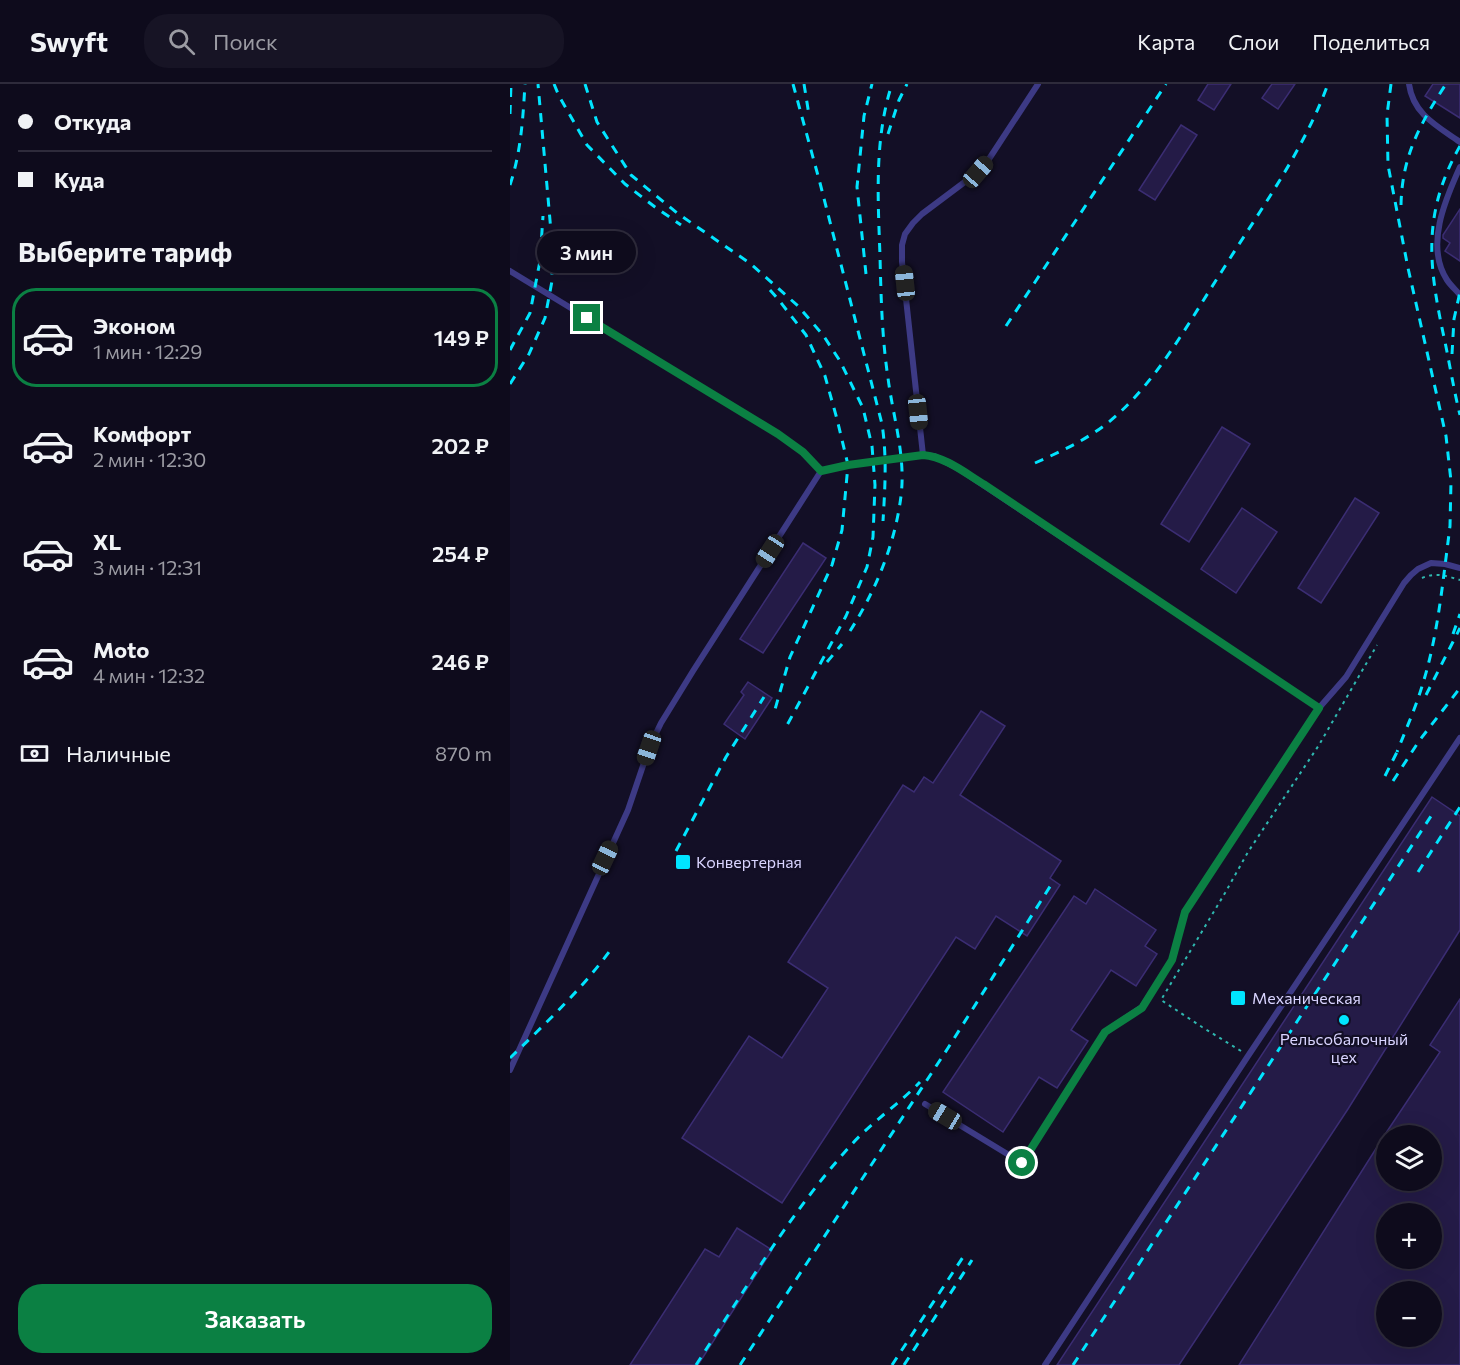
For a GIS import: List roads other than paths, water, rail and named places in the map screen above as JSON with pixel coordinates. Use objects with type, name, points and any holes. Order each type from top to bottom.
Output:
[{"type":"lane","points":[[923,455],[903,262],[904,234],[922,214],[978,172],[1038,84]]},
{"type":"lane","points":[[1409,84],[1414,102],[1425,117],[1460,142]]},
{"type":"lane","points":[[1460,167],[1444,207],[1438,245],[1439,258],[1447,280],[1460,295]]},
{"type":"lane","points":[[510,271],[778,434],[803,452],[821,471]]},
{"type":"lane","points":[[510,1070],[628,810],[649,748],[661,723],[821,471],[923,455],[934,456],[959,469],[1319,708]]},
{"type":"lane","points":[[925,1104],[1022,1163],[1105,1032],[1142,1008],[1172,960],[1185,912],[1319,708],[1346,677],[1404,583],[1418,569],[1431,563],[1460,568]]},
{"type":"lane","points":[[1046,1365],[1460,738]]},
{"type":"railway","points":[[510,114],[511,84]]},
{"type":"railway","points":[[510,185],[519,148],[525,84]]},
{"type":"railway","points":[[510,384],[529,354],[545,318],[552,281],[552,243],[538,84]]},
{"type":"railway","points":[[554,84],[587,145],[625,184],[681,225]]},
{"type":"railway","points":[[585,84],[597,122],[631,175],[677,213],[751,264],[798,306],[823,335],[840,361],[863,408],[872,446],[875,485],[873,537],[867,567],[846,616],[785,729]]},
{"type":"railway","points":[[793,84],[882,424],[885,460],[883,521]]},
{"type":"railway","points":[[804,84],[809,115]]},
{"type":"railway","points":[[866,274],[857,187],[864,116],[872,84]]},
{"type":"railway","points":[[850,631],[883,566],[894,532],[901,496],[902,466],[883,333],[878,213],[878,169],[882,126],[892,84]]},
{"type":"railway","points":[[888,134],[907,84]]},
{"type":"railway","points":[[1006,326],[1166,84]]},
{"type":"railway","points":[[1035,463],[1098,430],[1133,399],[1161,365],[1280,180],[1306,133],[1328,84]]},
{"type":"railway","points":[[1391,84],[1387,115],[1388,165],[1408,268],[1446,436],[1451,481],[1450,526],[1435,631],[1420,692],[1397,752]]},
{"type":"railway","points":[[1401,205],[1405,171],[1414,141],[1446,84]]},
{"type":"railway","points":[[1460,146],[1439,195],[1432,242],[1432,266],[1439,315],[1460,415]]},
{"type":"railway","points":[[510,350],[530,313],[540,261],[543,216]]},
{"type":"railway","points":[[770,290],[806,335],[825,376],[848,465],[842,530],[832,565],[790,657],[774,713]]},
{"type":"railway","points":[[1452,354],[1454,319],[1460,292]]},
{"type":"railway","points":[[1453,634],[1460,614]]},
{"type":"railway","points":[[1426,695],[1460,628]]},
{"type":"railway","points":[[827,662],[842,644]]},
{"type":"railway","points":[[1393,781],[1419,741],[1460,688]]},
{"type":"railway","points":[[676,851],[726,757],[764,697]]},
{"type":"railway","points":[[1385,776],[1400,746]]},
{"type":"railway","points":[[1418,872],[1460,807]]},
{"type":"railway","points":[[1073,1365],[1435,810]]},
{"type":"railway","points":[[740,1365],[948,1048],[1051,885]]},
{"type":"railway","points":[[510,1058],[574,994],[609,952]]},
{"type":"railway","points":[[696,1365],[809,1196],[852,1144],[920,1082]]},
{"type":"railway","points":[[892,1365],[965,1254]]},
{"type":"railway","points":[[904,1365],[972,1260]]},
{"type":"place","name":"Конвертерная","points":[[683,862]]},
{"type":"place","name":"Механическая","points":[[1238,998]]},
{"type":"place","name":"Рельсобалочный цех","points":[[1344,1020]]}]
